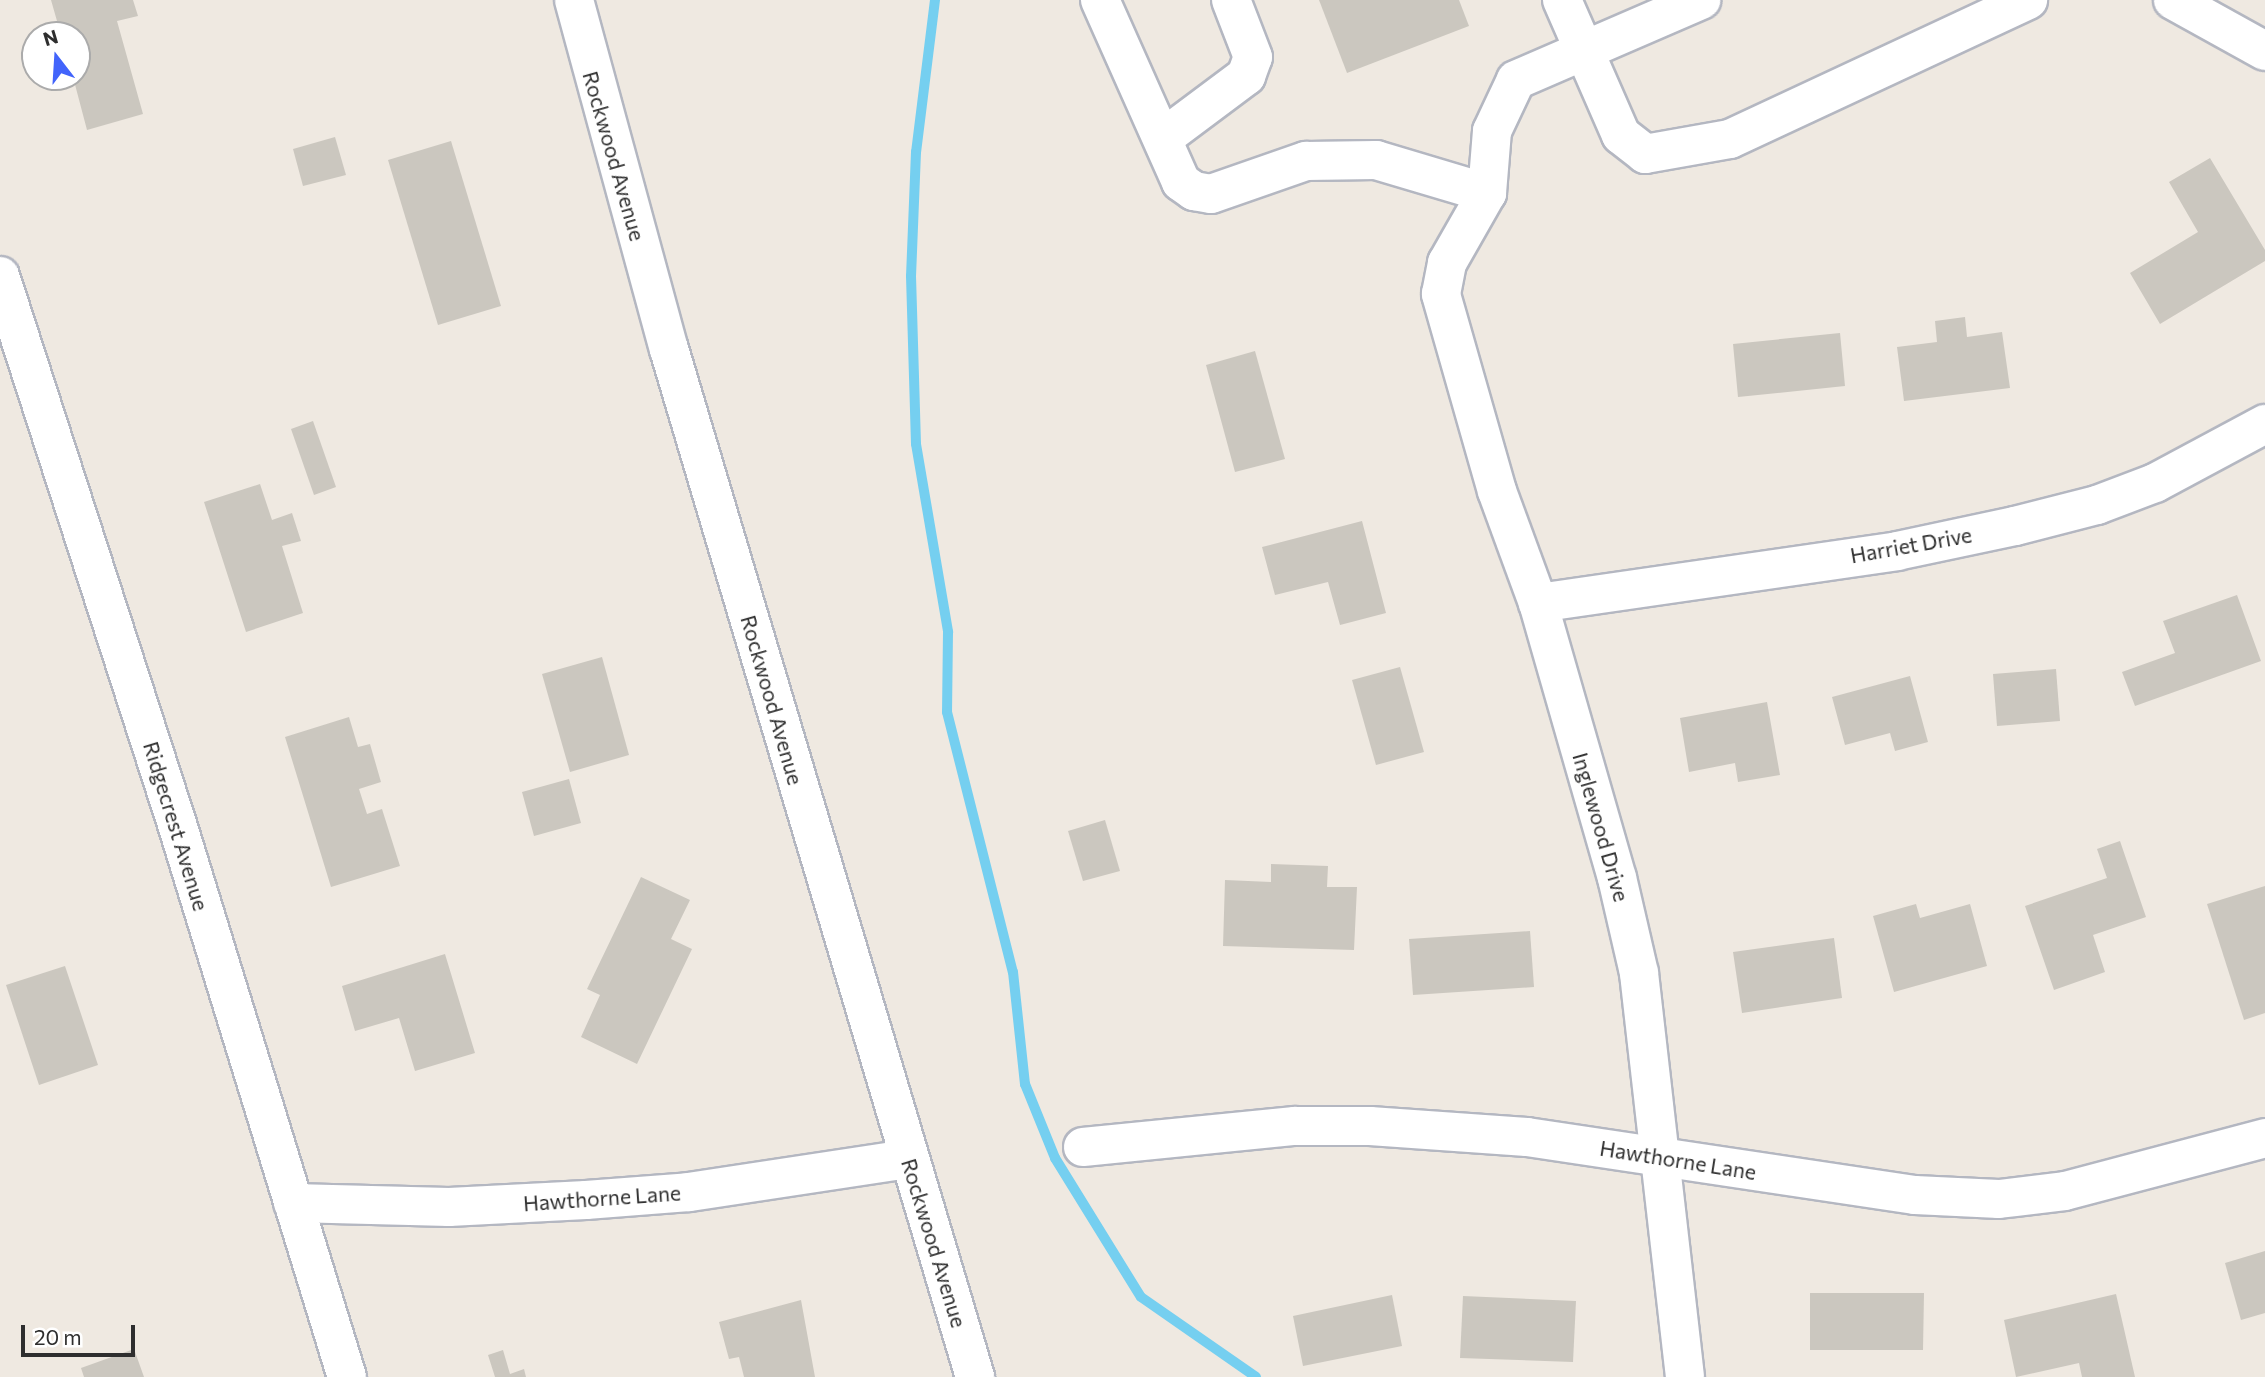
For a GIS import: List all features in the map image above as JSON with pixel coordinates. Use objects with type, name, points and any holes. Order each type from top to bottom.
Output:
[{"type":"street","points":[[1100,0],[1181,182],[1194,191],[1211,194],[1306,161],[1376,160],[1487,193],[1492,131],[1516,79],[1701,0]]},
{"type":"street","points":[[1163,138],[1246,76],[1253,57],[1231,0]]},
{"type":"street","points":[[1562,0],[1621,135],[1645,154],[1730,139],[2028,0]]},
{"type":"street","points":[[2179,1],[2265,51]]},
{"type":"street","name":"Rockwood Avenue","points":[[575,11],[908,1159],[975,1377]]},
{"type":"street","name":"Inglewood Drive","points":[[1487,193],[1447,263],[1441,293],[1497,491],[1538,603],[1618,878],[1639,973],[1685,1377]]},
{"type":"street","name":"Ridgecrest Avenue","points":[[0,276],[347,1377]]},
{"type":"street","name":"Harriet Drive","points":[[1538,603],[1896,551],[2015,526],[2097,505],[2155,483],[2265,424]]},
{"type":"street","name":"Hawthorne Lane","points":[[1083,1147],[1295,1126],[1370,1126],[1527,1137],[1915,1195],[1999,1199],[2065,1191],[2265,1138]]},
{"type":"street","name":"Hawthorne Lane","points":[[293,1203],[449,1207],[586,1200],[689,1192],[908,1159]]},
{"type":"building","points":[[51,0],[133,0],[138,16],[117,21],[143,114],[87,130],[77,91],[91,91],[91,21],[57,21]]},
{"type":"building","points":[[1319,0],[1459,0],[1469,26],[1347,73]]},
{"type":"building","points":[[335,137],[346,175],[303,186],[293,149]]},
{"type":"building","points":[[451,141],[501,306],[438,325],[388,160]]},
{"type":"building","points":[[2210,158],[2265,250],[2265,261],[2160,324],[2130,273],[2198,232],[2169,182]]},
{"type":"building","points":[[1965,317],[1967,337],[2002,332],[2010,388],[1904,401],[1897,347],[1937,342],[1935,321]]},
{"type":"building","points":[[1840,333],[1845,386],[1738,397],[1733,344]]},
{"type":"building","points":[[1255,351],[1285,459],[1235,472],[1206,365]]},
{"type":"building","points":[[313,421],[336,487],[314,495],[291,429]]},
{"type":"building","points":[[260,484],[272,520],[292,513],[301,541],[282,546],[303,613],[246,632],[204,502]]},
{"type":"building","points":[[1362,521],[1386,613],[1340,625],[1328,582],[1275,595],[1262,547]]},
{"type":"building","points":[[2237,595],[2261,661],[2135,706],[2122,672],[2175,653],[2163,621]]},
{"type":"building","points":[[602,657],[629,755],[570,772],[542,674]]},
{"type":"building","points":[[1400,667],[1424,752],[1376,765],[1352,680]]},
{"type":"building","points":[[2056,669],[2060,721],[1997,726],[1993,674]]},
{"type":"building","points":[[1910,676],[1928,742],[1895,751],[1890,733],[1845,745],[1832,697]]},
{"type":"building","points":[[1767,702],[1780,775],[1738,782],[1735,763],[1689,772],[1680,718]]},
{"type":"building","points":[[349,717],[358,747],[370,744],[381,782],[359,789],[367,814],[382,809],[400,866],[331,887],[285,737]]},
{"type":"building","points":[[569,779],[581,823],[534,836],[522,792]]},
{"type":"building","points":[[1105,820],[1120,871],[1083,881],[1068,831]]},
{"type":"building","points":[[2120,841],[2146,917],[2093,935],[2105,972],[2054,990],[2025,906],[2107,878],[2097,849]]},
{"type":"building","points":[[1271,864],[1328,866],[1327,887],[1357,887],[1354,950],[1223,946],[1225,880],[1271,882]]},
{"type":"building","points":[[641,877],[690,900],[671,939],[692,949],[637,1064],[581,1037],[600,995],[587,989]]},
{"type":"building","points":[[2265,886],[2265,1013],[2244,1020],[2207,904]]},
{"type":"building","points":[[1916,904],[1920,918],[1970,904],[1987,966],[1894,992],[1873,916]]},
{"type":"building","points":[[1530,931],[1534,987],[1413,995],[1409,939]]},
{"type":"building","points":[[1834,938],[1842,998],[1742,1013],[1733,952]]},
{"type":"building","points":[[445,954],[475,1053],[415,1071],[399,1018],[355,1031],[342,986]]},
{"type":"building","points":[[65,966],[98,1065],[39,1085],[6,985]]},
{"type":"building","points":[[2265,1251],[2265,1313],[2241,1320],[2225,1263]]},
{"type":"building","points":[[1810,1293],[1924,1293],[1923,1350],[1810,1350]]},
{"type":"building","points":[[2116,1294],[2135,1377],[2082,1377],[2079,1363],[2016,1377],[2004,1320]]},
{"type":"building","points":[[1392,1295],[1402,1346],[1303,1366],[1293,1316]]},
{"type":"building","points":[[1463,1296],[1576,1301],[1573,1362],[1460,1358]]},
{"type":"building","points":[[801,1300],[815,1377],[744,1377],[739,1357],[729,1359],[719,1322]]},
{"type":"building","points":[[134,1349],[144,1377],[84,1377],[81,1368]]},
{"type":"building","points":[[503,1350],[510,1374],[524,1369],[526,1377],[495,1377],[488,1355]]},
{"type":"waterway","points":[[935,0],[916,152],[911,276],[916,444],[948,632],[947,712],[1013,972],[1025,1084],[1055,1158],[1141,1297],[1256,1377]]}]
